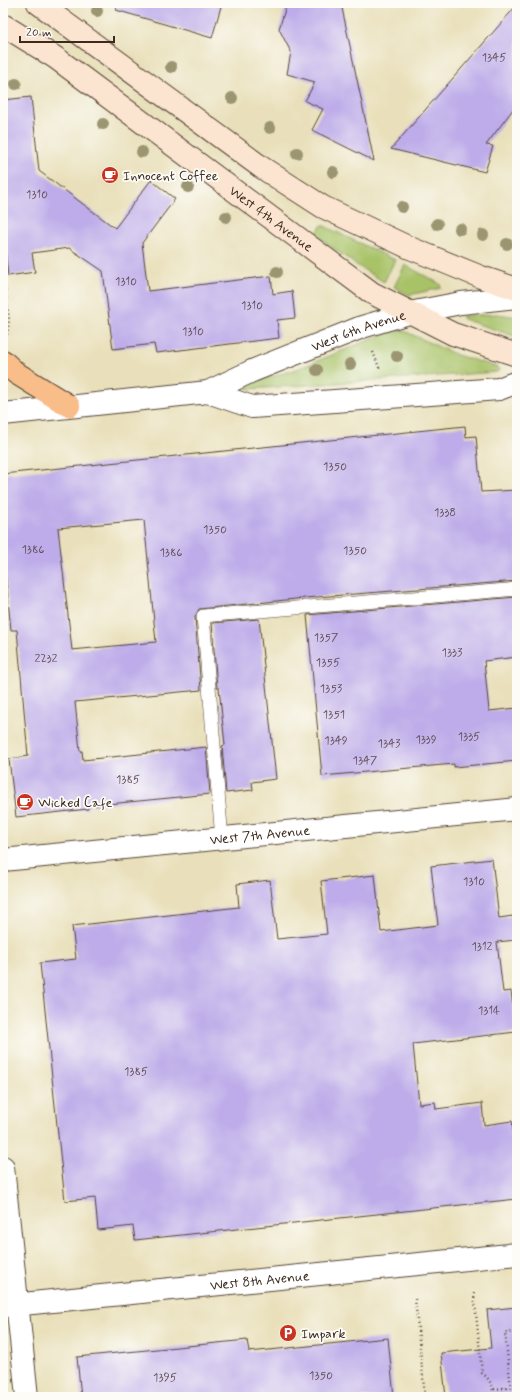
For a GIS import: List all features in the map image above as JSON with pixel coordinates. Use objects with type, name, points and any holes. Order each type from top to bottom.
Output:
[{"type":"highway","points":[[3,361],[16,373],[70,406]]},
{"type":"main road","points":[[38,3],[261,167],[323,207],[410,248],[481,277],[517,289]]},
{"type":"main road","name":"West 4th Avenue","points":[[3,25],[56,58],[351,279],[372,293],[452,334],[517,355]]},
{"type":"street","name":"West 6th Avenue","points":[[3,414],[208,392],[252,371],[362,327],[410,313],[461,303],[517,297]]},
{"type":"street","name":"West 6th Avenue","points":[[208,392],[252,407],[499,388],[517,382]]},
{"type":"street","name":"West 7th Avenue","points":[[3,860],[517,810]]},
{"type":"street","points":[[3,1167],[10,1305],[26,1397]]},
{"type":"street","name":"West 8th Avenue","points":[[10,1305],[517,1254]]},
{"type":"lane","points":[[222,838],[204,616],[517,589]]},
{"type":"path","points":[[3,270],[9,320],[7,339]]},
{"type":"path","points":[[371,346],[381,373]]},
{"type":"path","points":[[474,1293],[482,1373],[488,1378],[494,1389],[493,1397]]},
{"type":"path","points":[[415,1298],[425,1397]]},
{"type":"path","points":[[511,1388],[505,1333],[517,1332]]},
{"type":"path","points":[[494,1389],[517,1387]]},
{"type":"green space","points":[[322,225],[395,260],[384,282],[355,264],[315,235]]},
{"type":"green space","points":[[405,265],[440,284],[441,288],[409,295],[394,287]]},
{"type":"green space","points":[[497,314],[517,317],[517,337],[463,319],[461,316]]},
{"type":"green space","points":[[394,330],[402,330],[457,355],[497,367],[499,370],[497,372],[249,389],[246,386],[248,384],[297,369]]},
{"type":"building","points":[[117,3],[222,3],[212,38],[116,10]]},
{"type":"building","points":[[287,3],[341,3],[374,161],[312,130],[323,109],[305,101],[315,82],[287,74],[291,52],[279,29]]},
{"type":"building","points":[[517,5],[517,104],[486,145],[493,146],[485,172],[391,149]]},
{"type":"building","points":[[31,97],[39,171],[115,228],[151,180],[175,199],[142,243],[148,291],[271,276],[273,294],[292,291],[295,318],[277,320],[279,338],[156,353],[154,344],[113,349],[103,271],[69,248],[32,253],[35,272],[8,276],[3,230],[3,100]]},
{"type":"building","points":[[465,426],[466,437],[476,436],[481,492],[517,490],[517,581],[305,598],[199,609],[195,617],[201,690],[75,702],[80,751],[82,751],[83,760],[206,747],[210,794],[88,806],[88,809],[16,817],[9,759],[28,756],[17,630],[11,630],[3,550],[3,474]],"holes":[[[144,520],[156,642],[72,650],[58,528]]]},
{"type":"building","points":[[517,597],[517,657],[484,661],[489,711],[517,708],[517,761],[454,767],[454,764],[322,776],[307,615]]},
{"type":"building","points":[[259,619],[276,779],[252,782],[253,790],[226,793],[222,746],[225,745],[219,688],[217,688],[212,623]]},
{"type":"building","points":[[492,859],[499,918],[513,916],[516,940],[497,942],[503,992],[511,991],[516,1032],[413,1044],[419,1104],[435,1102],[436,1109],[482,1103],[484,1125],[512,1121],[514,1136],[517,1136],[517,1199],[135,1240],[133,1226],[98,1230],[95,1198],[65,1201],[40,963],[76,959],[72,926],[239,907],[237,884],[270,880],[277,939],[327,934],[321,881],[375,875],[381,932],[438,925],[431,866]]},
{"type":"building","points":[[517,1307],[517,1397],[446,1397],[441,1353],[491,1348],[487,1310]]},
{"type":"building","points":[[388,1338],[394,1397],[81,1397],[77,1357],[247,1340],[249,1352]]},
{"type":"place","name":"Innocent Coffee","points":[[110,175]]},
{"type":"place","name":"Wicked Cafe","points":[[25,802]]},
{"type":"place","name":"Impark","points":[[288,1333]]}]
